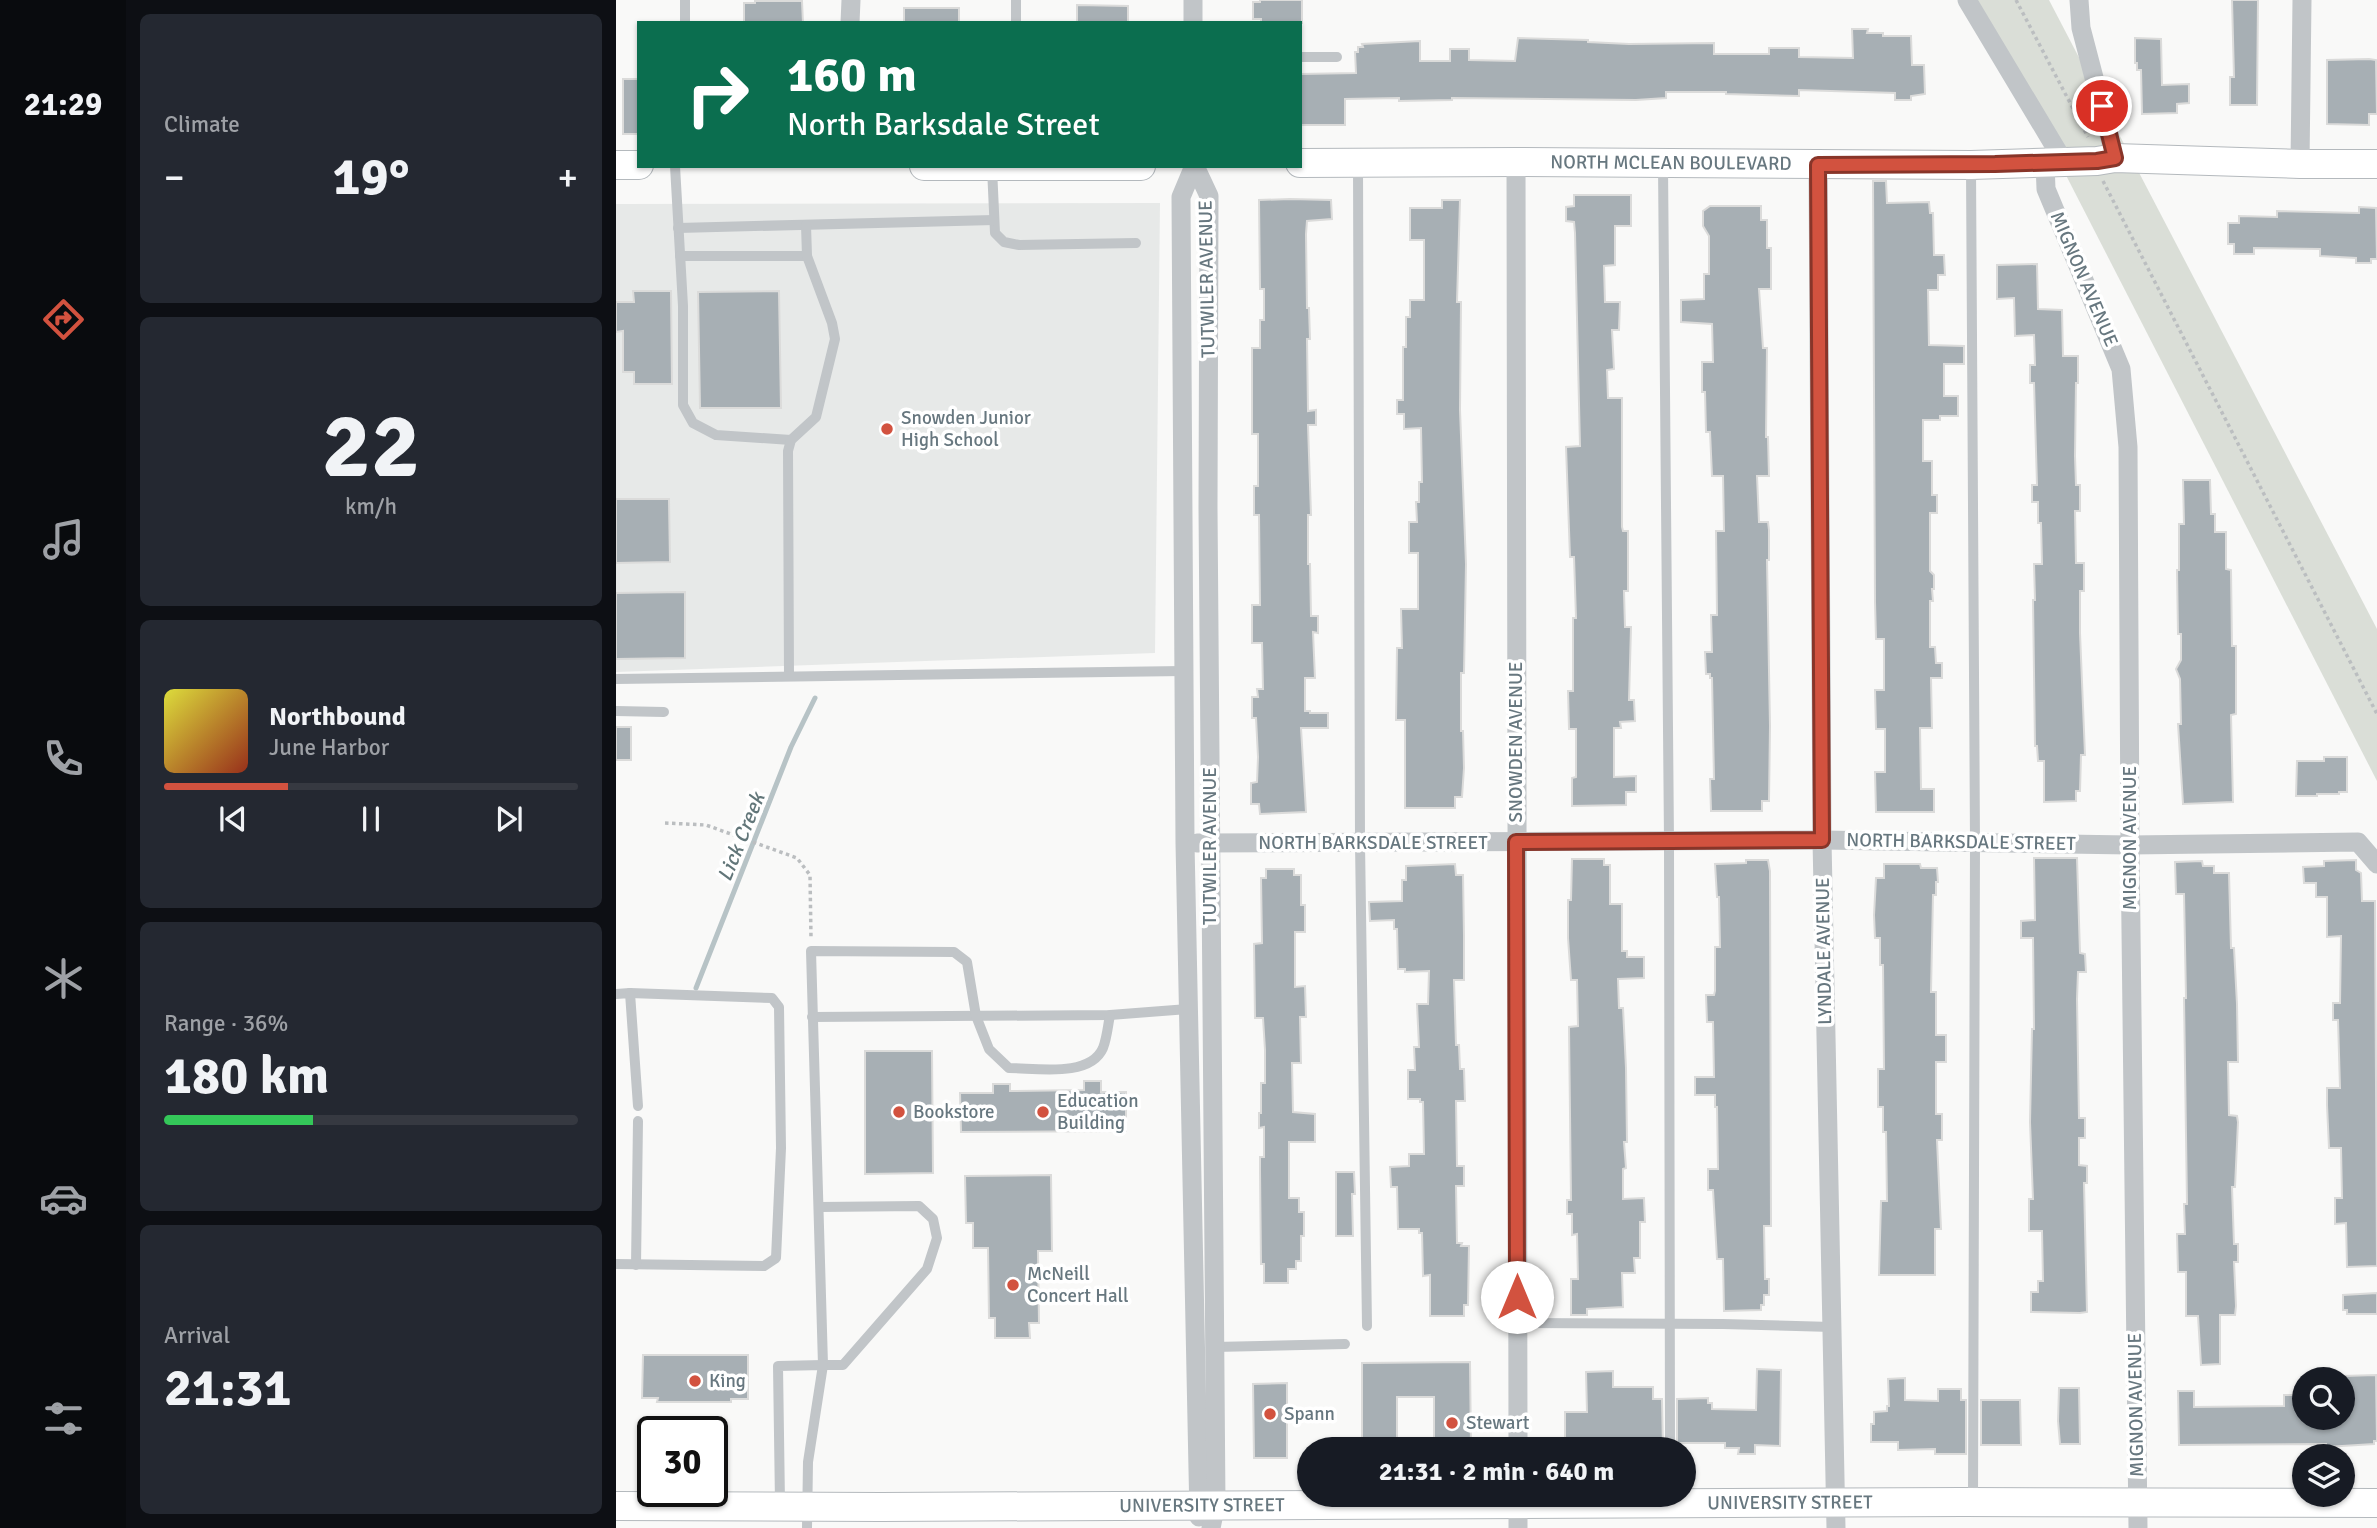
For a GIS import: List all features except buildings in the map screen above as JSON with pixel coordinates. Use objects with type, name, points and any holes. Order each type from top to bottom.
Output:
[{"type":"main road","name":"NORTH MCLEAN BOULEVARD","points":[[1302,163],[1971,165],[2115,158],[2377,164]]},
{"type":"main road","points":[[616,165],[637,165]]},
{"type":"main road","name":"UNIVERSITY STREET","points":[[1696,1503],[1836,1516],[1973,1502],[2138,1515],[2377,1503]]},
{"type":"main road","name":"UNIVERSITY STREET","points":[[616,1506],[838,1518],[1206,1516],[1552,1507]]},
{"type":"street","points":[[850,21],[851,0]]},
{"type":"street","points":[[1192,0],[1193,21]]},
{"type":"street","points":[[1967,0],[2054,162]]},
{"type":"street","points":[[2079,0],[2081,28],[2115,158]]},
{"type":"street","points":[[2300,164],[2302,0]]},
{"type":"street","name":"SNOWDEN AVENUE","points":[[1517,162],[1518,1437]]},
{"type":"street","name":"MIGNON AVENUE","points":[[2054,162],[2046,189],[2121,369],[2128,447],[2138,1515]]},
{"type":"street","name":"LYNDALE AVENUE","points":[[1818,165],[1822,840],[1836,1516]]},
{"type":"street","name":"TUTWILER AVENUE","points":[[1193,168],[1181,197],[1185,843],[1191,1169],[1206,1516]]},
{"type":"street","name":"TUTWILER AVENUE","points":[[1195,168],[1209,196],[1208,508],[1214,1347],[1206,1516]]},
{"type":"street","points":[[1183,510],[1208,508]]},
{"type":"street","name":"NORTH BARKSDALE STREET","points":[[1185,843],[1822,840],[2130,845],[2358,842],[2377,864]]},
{"type":"street","points":[[1188,1009],[1211,1010]]},
{"type":"street","points":[[1191,1169],[1213,1169]]},
{"type":"lane","points":[[685,0],[685,21]]},
{"type":"lane","points":[[1016,0],[1016,21]]},
{"type":"lane","points":[[1302,57],[1337,57]]},
{"type":"lane","points":[[1663,162],[1669,841],[1670,1437]]},
{"type":"lane","points":[[1358,163],[1360,843],[1367,1326]]},
{"type":"lane","points":[[1971,165],[1975,843],[1973,1502]]},
{"type":"lane","points":[[676,168],[683,405],[693,423],[716,435],[791,440]]},
{"type":"lane","points":[[1007,168],[994,220],[995,233],[1004,242],[1019,245],[1136,243]]},
{"type":"lane","points":[[678,228],[994,220]]},
{"type":"lane","points":[[789,675],[788,451],[791,440],[816,417],[835,339],[832,323],[807,256],[806,225]]},
{"type":"lane","points":[[680,256],[807,256]]},
{"type":"lane","points":[[616,679],[1184,671]]},
{"type":"lane","points":[[616,711],[664,712]]},
{"type":"lane","points":[[798,1514],[823,1365],[811,951],[954,952],[967,962],[976,1016],[989,1049],[1009,1068],[1068,1069],[1092,1063],[1103,1049],[1110,1015]]},
{"type":"lane","points":[[630,993],[638,1106]]},
{"type":"lane","points":[[616,994],[772,998],[779,1007],[781,1148],[776,1258],[764,1266],[616,1264]]},
{"type":"lane","points":[[812,1017],[1110,1015],[1188,1009]]},
{"type":"lane","points":[[636,1265],[638,1121]]},
{"type":"lane","points":[[798,1514],[778,1366],[843,1365],[927,1269],[937,1238],[933,1220],[919,1206],[820,1207]]},
{"type":"lane","points":[[1517,1323],[1832,1327]]},
{"type":"lane","points":[[1214,1347],[1345,1344]]},
{"type":"path","points":[[2016,0],[2087,133]]},
{"type":"path","points":[[2105,186],[2377,715]]},
{"type":"path","points":[[665,823],[706,825],[797,859],[810,875],[811,951]]},
{"type":"shaded area","points":[[1976,0],[2049,0],[2377,629],[2377,781]]},
{"type":"shaded area","name":"Snowden Junior High School","points":[[1160,203],[1155,653],[616,672],[616,204]]},
{"type":"waterway","name":"Lick Creek","points":[[696,988],[791,747],[815,698]]},
{"type":"place","name":"Snowden Junior High School","points":[[887,429]]},
{"type":"place","name":"Bookstore","points":[[899,1112]]},
{"type":"place","name":"Education Building","points":[[1043,1112]]},
{"type":"place","name":"McNeill Concert Hall","points":[[1013,1285]]},
{"type":"place","name":"King","points":[[695,1381]]},
{"type":"place","name":"Spann","points":[[1270,1414]]},
{"type":"place","name":"Stewart","points":[[1452,1423]]},
{"type":"route","points":[[1517,1297],[1516,842],[1822,840],[1818,165],[1995,164],[2115,158],[2102,106]]}]
